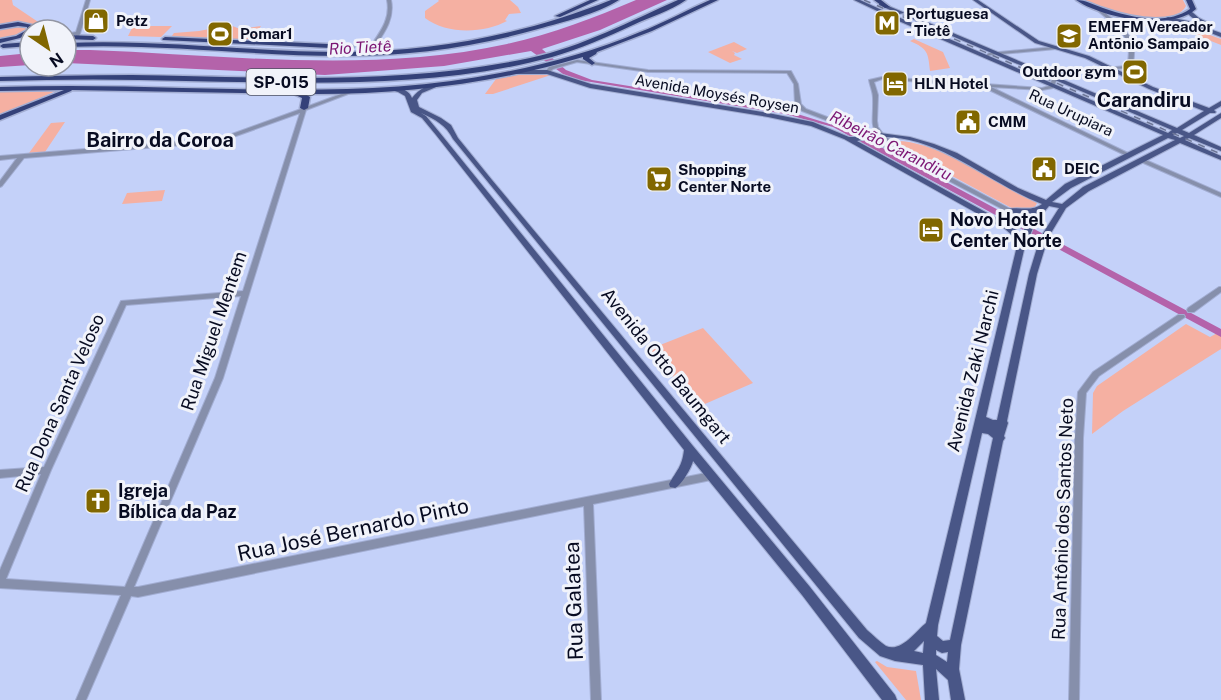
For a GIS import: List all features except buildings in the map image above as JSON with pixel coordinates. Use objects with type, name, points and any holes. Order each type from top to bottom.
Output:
[{"type":"highway","points":[[78,39],[372,46],[428,43],[492,34],[545,20],[597,0]]},
{"type":"highway","points":[[78,40],[379,50],[474,40],[556,20],[604,0]]},
{"type":"highway","name":"SP-015","points":[[78,41],[344,54],[428,50],[518,34],[576,17],[616,0]]},
{"type":"highway","points":[[0,88],[93,87],[317,91],[443,83],[511,73],[554,54],[612,33],[684,0]]},
{"type":"highway","points":[[543,59],[564,60],[646,28],[701,0]]},
{"type":"highway","points":[[664,23],[708,0]]},
{"type":"highway","points":[[592,63],[586,60],[586,56],[630,39],[715,0]]},
{"type":"highway","points":[[877,0],[887,7]]},
{"type":"highway","points":[[1079,0],[1098,9],[1138,18],[1168,19],[1190,12],[1192,5],[1189,0]]},
{"type":"highway","points":[[554,54],[609,39],[691,1]]},
{"type":"highway","points":[[607,43],[668,12]]},
{"type":"highway","points":[[0,27],[18,25]]},
{"type":"highway","points":[[78,35],[97,38]]},
{"type":"highway","points":[[0,45],[18,37]]},
{"type":"highway","points":[[0,84],[97,80],[224,86],[335,87],[453,78],[564,60],[630,39]]},
{"type":"highway","points":[[0,45],[18,44]]},
{"type":"highway","points":[[189,47],[282,46]]},
{"type":"highway","name":"SP-015","points":[[0,79],[74,76],[302,82],[381,80],[532,64]]},
{"type":"highway","points":[[26,82],[144,85],[155,88]]},
{"type":"highway","points":[[0,118],[60,92],[93,87]]},
{"type":"highway","points":[[0,111],[18,105],[28,96],[25,91],[15,88]]},
{"type":"highway","points":[[272,91],[304,95],[306,97],[304,108]]},
{"type":"highway","points":[[317,91],[329,94],[326,100]]},
{"type":"main road","points":[[856,0],[994,53],[1054,82],[1065,91],[1221,158]]},
{"type":"main road","points":[[870,0],[986,57],[1221,149]]},
{"type":"main road","points":[[975,0],[1043,47],[1069,50]]},
{"type":"main road","points":[[1190,12],[1197,19],[1221,29]]},
{"type":"main road","points":[[1168,19],[1186,22],[1221,35]]},
{"type":"main road","points":[[1028,36],[1115,68],[1129,76]]},
{"type":"main road","points":[[1054,48],[1087,57],[1161,91],[1221,114]]},
{"type":"main road","name":"Avenida Moysés Roysen","points":[[511,73],[550,71],[590,86],[798,120],[848,139],[1010,228]]},
{"type":"main road","name":"Avenida Otto Baumgart","points":[[443,83],[420,92],[414,100],[414,105],[448,126],[456,140],[863,634],[884,651],[928,659]]},
{"type":"main road","name":"Avenida Otto Baumgart","points":[[380,88],[402,91],[409,97],[413,111],[424,117],[437,133],[689,449],[806,591],[890,700]]},
{"type":"main road","points":[[1042,89],[1065,91]]},
{"type":"main road","name":"Avenida Zaki Narchi","points":[[932,700],[928,659],[931,631],[1020,250],[1031,223],[1045,206],[1068,186],[1176,131],[1221,104]]},
{"type":"main road","name":"Avenida Zaki Narchi","points":[[958,700],[954,676],[955,645],[1044,238],[1063,207],[1086,189],[1188,136],[1221,114]]},
{"type":"main road","points":[[448,126],[440,126],[437,133],[453,132]]},
{"type":"main road","points":[[1150,128],[1158,135],[1155,142]]},
{"type":"main road","points":[[848,139],[880,135],[911,139],[948,152],[1045,206]]},
{"type":"main road","points":[[1131,154],[1143,159]]},
{"type":"main road","points":[[1131,154],[1140,155],[1143,159]]},
{"type":"main road","points":[[1009,210],[1029,212],[1045,206],[1063,207]]},
{"type":"main road","points":[[1020,250],[1016,234],[1010,228],[1021,225],[1022,218]]},
{"type":"main road","points":[[509,224],[522,220]]},
{"type":"main road","points":[[1031,223],[1038,227],[1044,238]]},
{"type":"main road","points":[[660,412],[670,411],[674,405]]},
{"type":"main road","points":[[979,424],[1003,423]]},
{"type":"main road","points":[[979,424],[1000,438]]},
{"type":"main road","points":[[674,484],[687,465],[689,449]]},
{"type":"main road","points":[[711,476],[727,477],[744,490]]},
{"type":"main road","points":[[896,655],[931,631],[942,647],[955,645]]},
{"type":"main road","points":[[928,659],[945,666],[954,676]]},
{"type":"street","points":[[78,32],[88,0]]},
{"type":"street","points":[[372,46],[390,18],[389,0]]},
{"type":"street","points":[[1098,9],[1130,41],[1132,51],[1127,67],[1129,76]]},
{"type":"street","points":[[986,57],[988,54],[1043,47]]},
{"type":"street","points":[[550,71],[564,60],[592,63]]},
{"type":"street","name":"Avenida Moysés Roysen","points":[[592,63],[648,71],[789,72],[796,84],[800,108],[854,129],[1031,223]]},
{"type":"street","points":[[1115,68],[1127,67]]},
{"type":"street","points":[[880,135],[874,123],[877,97],[871,81],[882,78],[1042,89],[1054,82]]},
{"type":"street","name":"Rua Urupiara","points":[[983,86],[1131,154]]},
{"type":"street","points":[[1009,98],[1016,92],[1015,87]]},
{"type":"street","points":[[0,158],[179,145],[220,139],[326,100],[361,90]]},
{"type":"street","name":"Rua Miguel Mentem","points":[[81,700],[219,378],[304,108]]},
{"type":"street","points":[[854,129],[864,130],[874,123]]},
{"type":"street","name":"Avenida Moysés Roysen","points":[[880,135],[912,159]]},
{"type":"street","points":[[0,185],[22,156]]},
{"type":"street","points":[[1143,159],[1221,195]]},
{"type":"street","points":[[1191,310],[1221,289]]},
{"type":"street","name":"Rua Dona Santa Veloso","points":[[0,583],[47,470],[123,303],[245,292]]},
{"type":"street","name":"Rua Antônio dos Santos Neto","points":[[1074,700],[1079,432],[1082,392],[1096,374],[1180,317]]},
{"type":"street","points":[[0,474],[47,470]]},
{"type":"street","name":"Rua José Bernardo Pinto","points":[[0,583],[138,592],[711,476]]},
{"type":"street","name":"Rua Galatea","points":[[588,501],[596,700]]},
{"type":"shaded area","points":[[0,0],[12,0],[13,5],[32,18],[18,18],[18,37],[0,38]]},
{"type":"shaded area","points":[[438,0],[510,0],[521,13],[509,14],[505,20],[507,21],[488,28],[455,30],[434,24],[425,18],[425,11]]},
{"type":"shaded area","points":[[636,0],[667,0],[600,30],[542,49],[566,70],[592,80],[791,112],[849,130],[1221,329],[1221,337],[833,127],[785,114],[579,80],[563,74],[531,51],[444,66],[325,75],[78,64],[78,50],[299,60],[403,58],[455,53],[507,44],[589,19]]},
{"type":"shaded area","points":[[1083,0],[1183,0],[1186,6],[1179,13],[1153,18],[1121,13]]},
{"type":"shaded area","points":[[1142,22],[1182,25],[1221,39],[1221,45],[1173,26],[1128,26]]},
{"type":"shaded area","points":[[230,25],[240,29],[261,26],[259,29],[268,40],[171,37],[174,33]]},
{"type":"shaded area","points":[[133,26],[172,26],[161,37],[128,36]]},
{"type":"shaded area","points":[[914,39],[943,52],[950,68],[930,71],[926,52],[910,41]]},
{"type":"shaded area","points":[[734,42],[747,49],[737,53],[732,51],[734,55],[742,59],[730,63],[708,52]]},
{"type":"shaded area","points":[[18,54],[18,66],[0,67],[0,56]]},
{"type":"shaded area","points":[[528,73],[551,75],[493,94],[485,94],[496,79]]},
{"type":"shaded area","points":[[58,90],[0,116],[0,91]]},
{"type":"shaded area","points":[[65,122],[45,152],[29,153],[51,123]]},
{"type":"shaded area","points":[[894,141],[910,142],[948,154],[1037,203],[1036,206],[1019,212],[928,163]]},
{"type":"shaded area","points":[[165,190],[162,201],[122,204],[127,193]]},
{"type":"shaded area","points":[[1186,324],[1210,337],[1221,331],[1221,349],[1123,411],[1092,434],[1093,393],[1097,386]]},
{"type":"shaded area","points":[[703,328],[753,383],[698,407],[650,349]]},
{"type":"shaded area","points":[[875,662],[887,667],[916,671],[921,700],[906,700]]},
{"type":"railway","points":[[864,0],[1221,154]]},
{"type":"place","name":"Petz","points":[[96,21]]},
{"type":"place","name":"Portuguesa - Tietê","points":[[887,23]]},
{"type":"place","name":"Pomar1","points":[[220,34]]},
{"type":"place","name":"EMEFM Vereador Antõnio Sampaio","points":[[1069,36]]},
{"type":"place","name":"Outdoor gym","points":[[1135,72]]},
{"type":"place","name":"HLN Hotel","points":[[895,84]]},
{"type":"place","name":"CMM","points":[[968,122]]},
{"type":"place","name":"DEIC","points":[[1044,169]]},
{"type":"place","name":"Shopping Center Norte","points":[[659,179]]},
{"type":"place","name":"Novo Hotel Center Norte","points":[[931,230]]},
{"type":"place","name":"Igreja Bíblica da Paz","points":[[98,501]]},
{"type":"district","name":"Carandiru","points":[[1144,100]]},
{"type":"district","name":"Bairro da Coroa","points":[[160,140]]},
{"type":"water label","name":"Rio Tietê","points":[[360,47]]},
{"type":"water label","name":"Ribeirão Carandiru","points":[[891,145]]}]
